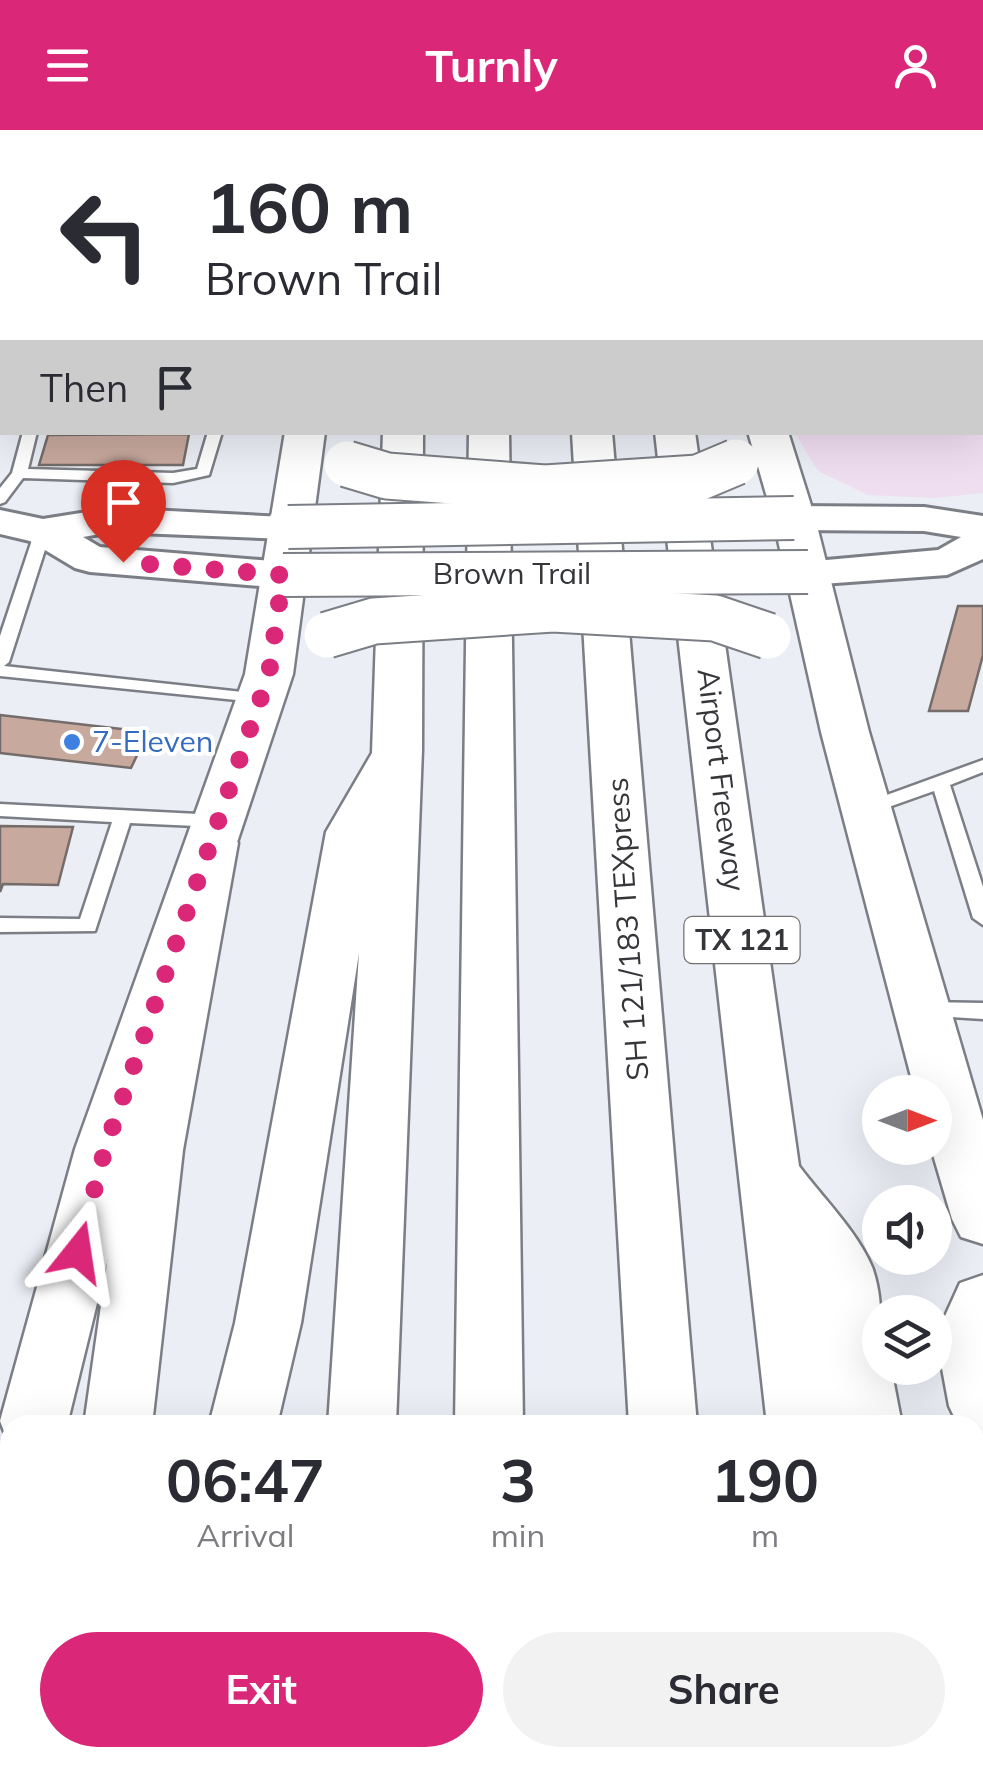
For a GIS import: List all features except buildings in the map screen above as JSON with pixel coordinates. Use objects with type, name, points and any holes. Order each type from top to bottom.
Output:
[{"type":"main road","points":[[36,1415],[105,1149],[265,687],[305,435]]},
{"type":"main road","points":[[309,435],[322,450],[347,464],[387,476],[546,488],[698,478],[756,442],[794,518],[845,732],[869,808],[920,1010],[983,1219]]},
{"type":"main road","points":[[363,1415],[398,750],[403,435]]},
{"type":"main road","name":"SH 121/183 TEXpress","points":[[592,435],[662,1415]]},
{"type":"main road","name":"Airport Freeway","points":[[675,435],[801,1415]]},
{"type":"main road","points":[[489,442],[489,1415]]},
{"type":"main road","points":[[265,687],[327,636],[374,621],[554,609],[715,618],[768,636],[845,732]]},
{"type":"main road","points":[[245,1415],[268,1323],[352,832],[398,750]]},
{"type":"main road","points":[[119,1415],[153,1150],[216,832]]},
{"type":"main road","points":[[772,1176],[841,1270],[866,1415]]},
{"type":"main road","points":[[983,1302],[969,1336],[983,1406]]},
{"type":"street","name":"Brown Trail","points":[[43,531],[112,520],[288,527],[924,519],[983,528]]},
{"type":"street","name":"Brown Trail","points":[[0,522],[43,531],[90,559],[283,575],[808,572],[946,562],[983,542]]},
{"type":"lane","points":[[0,499],[19,473],[29,435]]},
{"type":"lane","points":[[19,473],[173,478],[192,475],[204,472],[214,435]]},
{"type":"lane","points":[[0,662],[43,531]]},
{"type":"lane","points":[[0,671],[265,687]]},
{"type":"lane","points":[[869,808],[983,766]]},
{"type":"lane","points":[[940,782],[983,918]]},
{"type":"lane","points":[[0,810],[123,815],[216,832]]},
{"type":"lane","points":[[0,925],[88,926],[123,815]]},
{"type":"lane","points":[[920,1010],[983,1010]]},
{"type":"shaded area","points":[[796,435],[983,435],[983,493],[935,498],[868,495],[818,471]]},
{"type":"place","name":"7-Eleven","points":[[72,742]]},
{"type":"route","points":[[78,1252],[105,1149],[269,674],[283,575],[123,562]]}]
